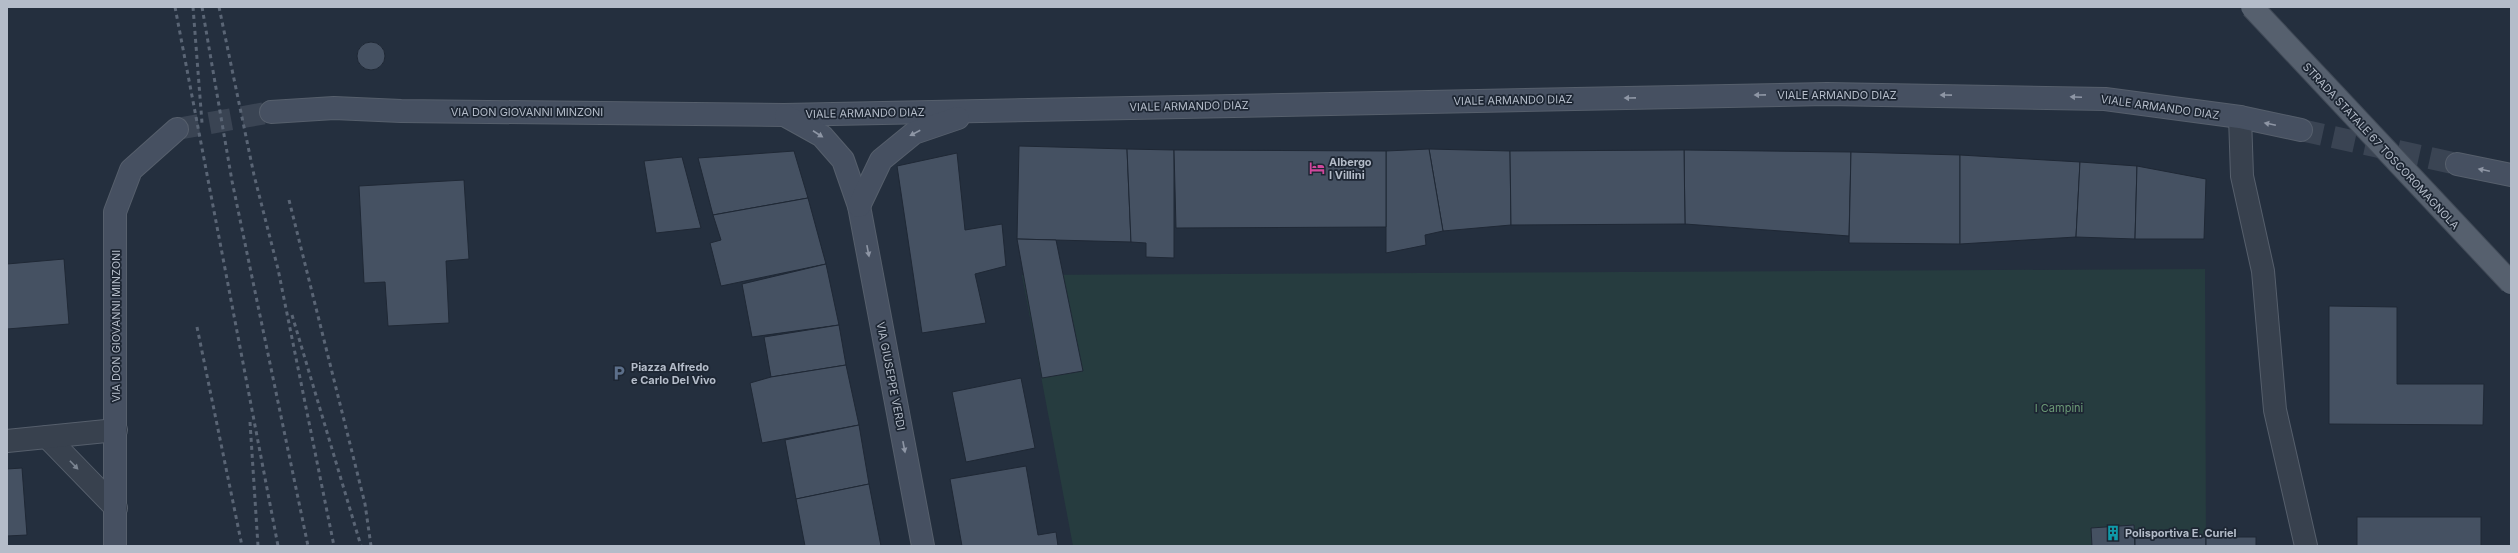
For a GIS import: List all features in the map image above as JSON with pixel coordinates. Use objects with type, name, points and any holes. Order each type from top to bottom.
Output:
[{"type":"main road","name":"STRADA STATALE 67 TOSCOROMAGNOLA","points":[[2252,7],[2511,283]]},
{"type":"street","name":"VIALE ARMANDO DIAZ","points":[[784,115],[1827,94],[2104,99],[2240,117],[2301,130]]},
{"type":"street","name":"VIA DON GIOVANNI MINZONI","points":[[270,112],[334,108],[401,111],[784,115]]},
{"type":"street","points":[[859,206],[881,160],[914,133],[978,111]]},
{"type":"street","name":"VIA GIUSEPPE VERDI","points":[[784,115],[822,136],[842,160],[859,206],[923,546]]},
{"type":"street","points":[[2240,117],[2242,176],[2263,271],[2275,410],[2306,546]]},
{"type":"street","name":"VIA DON GIOVANNI MINZONI","points":[[115,546],[116,212],[131,170],[177,129]]},
{"type":"street","points":[[2457,164],[2511,175]]},
{"type":"street","points":[[7,441],[116,430]]},
{"type":"street","points":[[47,437],[116,508]]},
{"type":"green space","name":"I Campini","points":[[2205,269],[2206,546],[1073,546],[1022,275]]},
{"type":"building","points":[[371,42],[381,46],[385,56],[381,66],[371,70],[361,66],[357,56],[361,46]]},
{"type":"building","points":[[1019,146],[1127,149],[1131,242],[1017,239]]},
{"type":"building","points":[[1127,149],[1174,150],[1174,258],[1146,257],[1146,243],[1131,242]]},
{"type":"building","points":[[1429,149],[1510,151],[1511,225],[1443,231]]},
{"type":"building","points":[[1429,149],[1443,231],[1425,235],[1426,245],[1386,253],[1386,151]]},
{"type":"building","points":[[1174,150],[1386,151],[1386,227],[1176,228]]},
{"type":"building","points":[[1684,150],[1851,152],[1849,236],[1685,224]]},
{"type":"building","points":[[1684,150],[1685,224],[1511,225],[1510,151]]},
{"type":"building","points":[[794,151],[808,198],[713,215],[698,158]]},
{"type":"building","points":[[1851,152],[1960,155],[1960,244],[1849,243]]},
{"type":"building","points":[[957,153],[965,230],[1002,224],[1006,266],[975,274],[986,323],[922,333],[897,166]]},
{"type":"building","points":[[1960,155],[2080,162],[2076,237],[1960,244]]},
{"type":"building","points":[[682,157],[701,228],[656,233],[644,161]]},
{"type":"building","points":[[2080,162],[2137,166],[2135,239],[2076,237]]},
{"type":"building","points":[[2137,166],[2206,179],[2204,239],[2135,239]]},
{"type":"building","points":[[464,180],[469,259],[446,261],[449,323],[388,326],[385,282],[364,283],[359,186]]},
{"type":"building","points":[[808,198],[826,264],[721,286],[710,243],[721,240],[713,215]]},
{"type":"building","points":[[1017,239],[1056,240],[1083,371],[1042,378]]},
{"type":"building","points":[[64,259],[69,324],[7,329],[7,264]]},
{"type":"building","points":[[826,264],[839,325],[752,337],[742,284]]},
{"type":"building","points":[[2329,306],[2397,307],[2397,384],[2484,384],[2483,425],[2329,424]]},
{"type":"building","points":[[839,325],[846,365],[771,377],[764,337]]},
{"type":"building","points":[[846,365],[859,425],[762,443],[750,383],[771,377]]},
{"type":"building","points":[[1021,378],[1035,448],[966,462],[952,392]]},
{"type":"building","points":[[859,425],[869,484],[796,499],[785,440]]},
{"type":"building","points":[[1026,466],[1038,535],[1056,532],[1058,546],[962,546],[950,479]]},
{"type":"building","points":[[22,468],[27,535],[7,536],[7,469]]},
{"type":"building","points":[[869,484],[881,546],[805,546],[796,499]]},
{"type":"building","points":[[2357,517],[2481,517],[2481,546],[2357,546]]},
{"type":"building","name":"Polisportiva E. Curiel","points":[[2134,525],[2135,546],[2092,546],[2091,528]]},
{"type":"building","points":[[2206,537],[2206,546],[2135,546],[2135,538]]},
{"type":"building","points":[[2206,537],[2256,537],[2256,546],[2206,546]]},
{"type":"tunnel","points":[[177,129],[271,112]]},
{"type":"tunnel","points":[[2301,130],[2457,164]]},
{"type":"railway","points":[[175,7],[278,546]]},
{"type":"railway","points":[[193,7],[202,123]]},
{"type":"railway","points":[[202,7],[232,181],[308,546]]},
{"type":"railway","points":[[219,7],[254,175],[278,269],[334,546]]},
{"type":"railway","points":[[289,200],[365,504],[371,546]]},
{"type":"railway","points":[[292,315],[361,546]]},
{"type":"railway","points":[[197,327],[242,546]]},
{"type":"railway","points":[[250,422],[258,546]]},
{"type":"place","name":"Albergo I Villini","points":[[1317,168]]},
{"type":"place","name":"Piazza Alfredo e Carlo Del Vivo","points":[[619,373]]},
{"type":"place","name":"Polisportiva E. Curiel","points":[[2113,533]]}]
